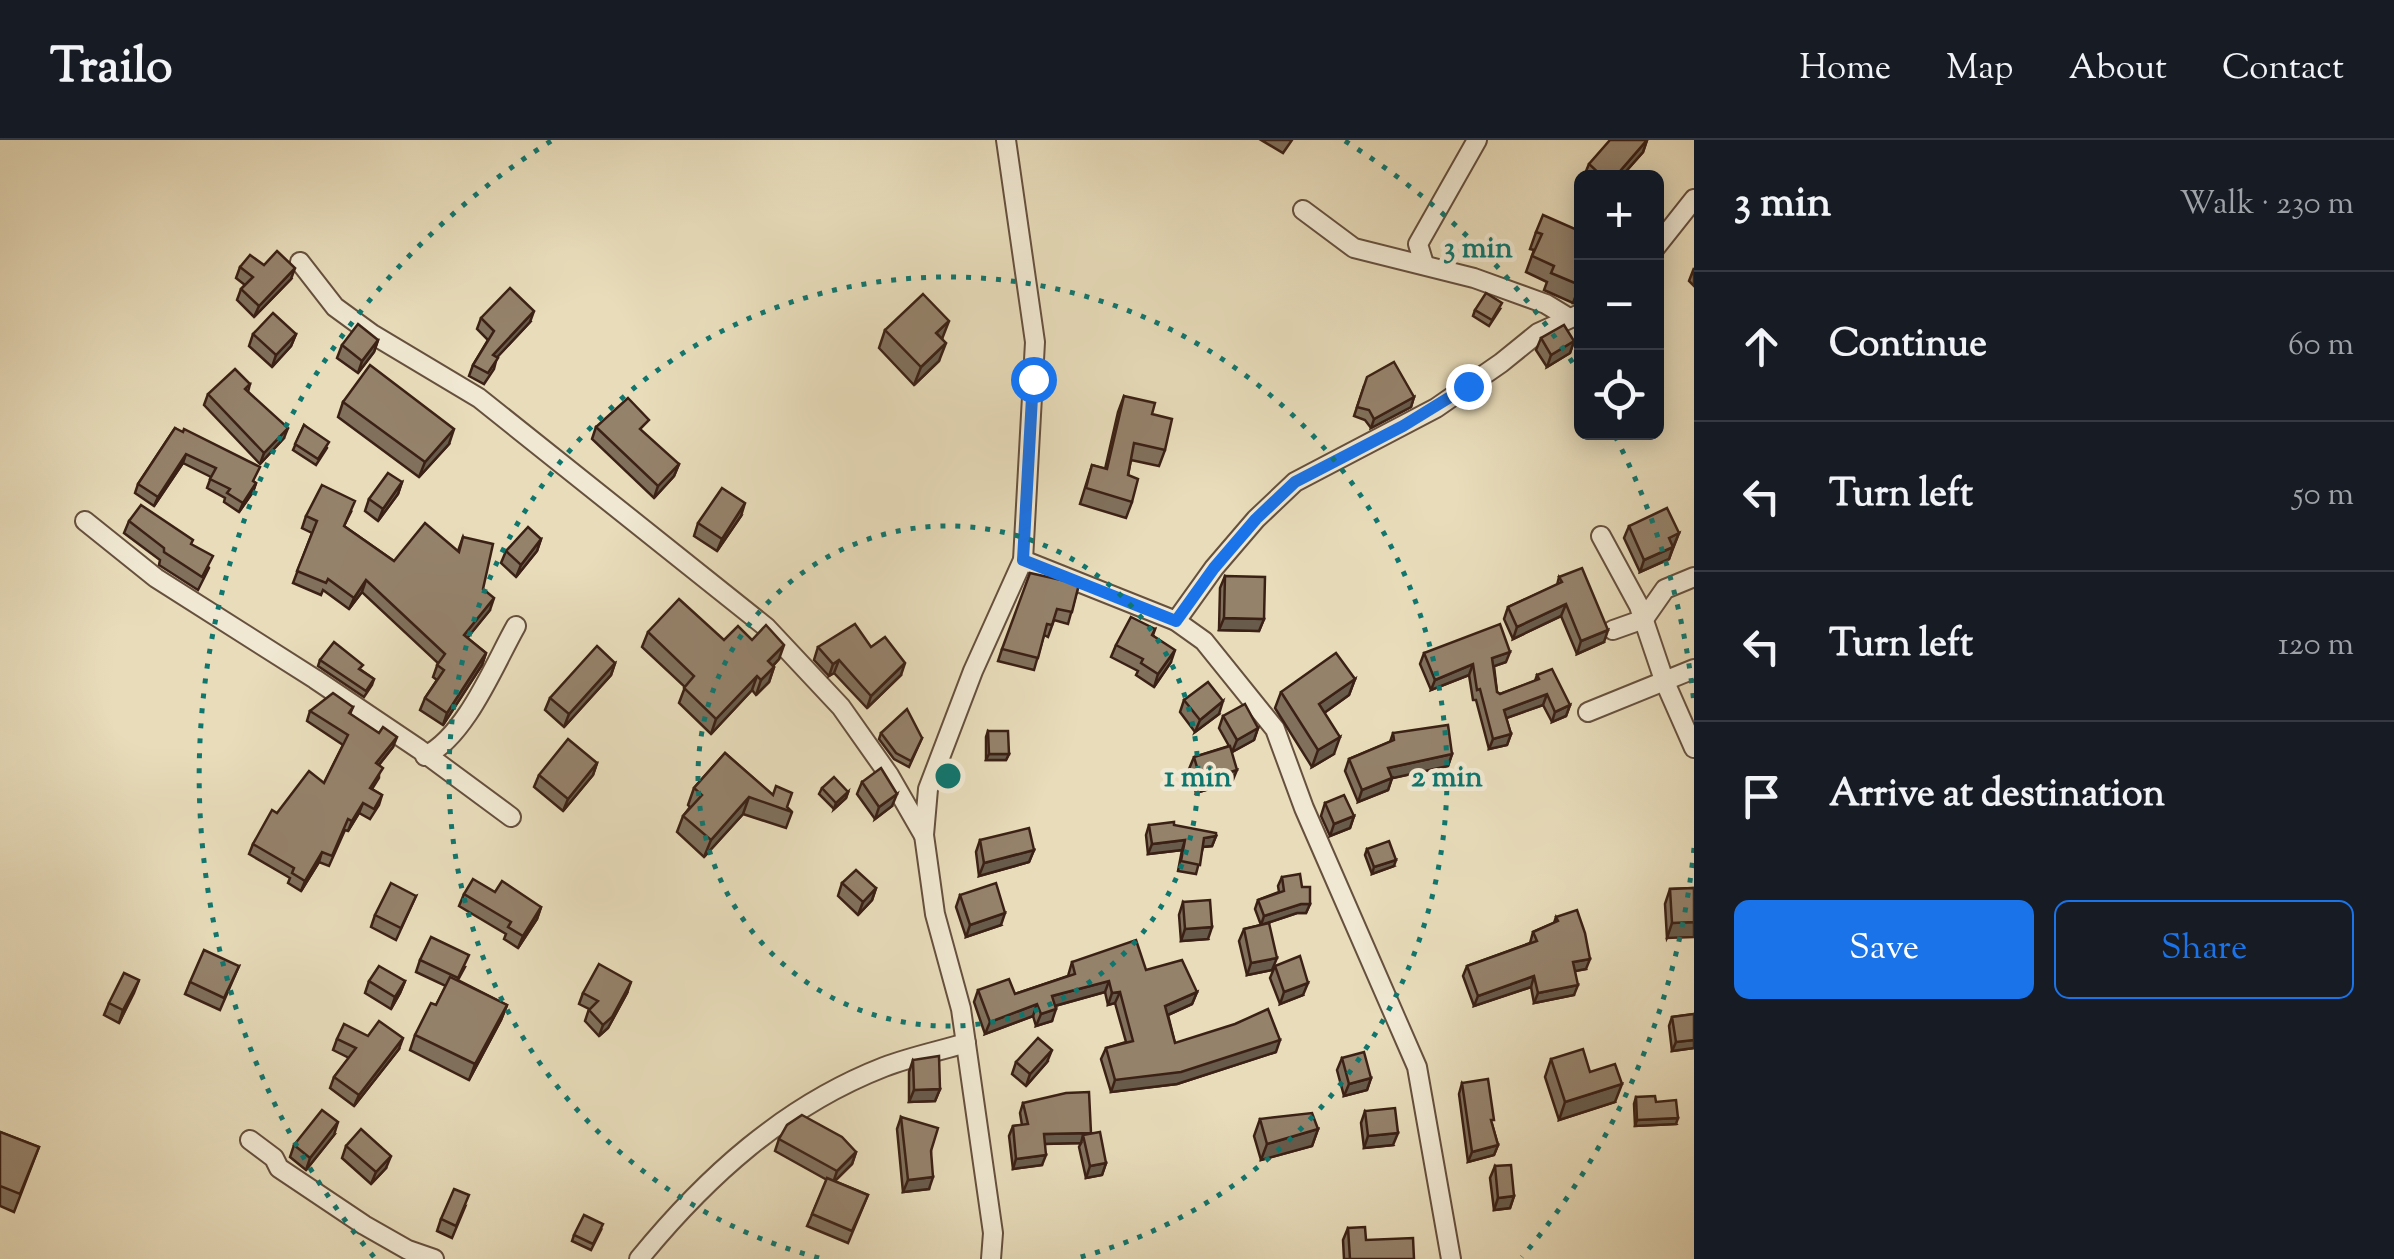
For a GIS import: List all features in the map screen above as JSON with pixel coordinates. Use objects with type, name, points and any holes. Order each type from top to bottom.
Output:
[{"type":"street","points":[[991,1259],[993,1233],[961,1009],[934,914],[924,834],[928,789],[973,672],[1023,560],[1035,342],[1006,140]]},
{"type":"street","points":[[1424,264],[1418,244],[1478,140]]},
{"type":"street","points":[[1664,237],[1694,199]]},
{"type":"street","points":[[1303,210],[1354,248],[1474,278],[1574,315]]},
{"type":"street","points":[[300,262],[335,307],[372,334],[479,398],[766,627],[840,707],[889,775],[924,834]]},
{"type":"street","points":[[1176,621],[1214,568],[1256,519],[1295,482],[1436,408],[1501,364],[1538,333],[1574,315]]},
{"type":"street","points":[[85,522],[156,578],[315,679],[511,817]]},
{"type":"street","points":[[1600,536],[1644,619],[1664,680],[1694,748]]},
{"type":"street","points":[[1023,560],[1176,621],[1204,641],[1274,729],[1304,808],[1417,1067],[1451,1259]]},
{"type":"street","points":[[1613,630],[1644,619],[1665,589],[1694,578]]},
{"type":"street","points":[[424,756],[435,751],[466,714],[516,626]]},
{"type":"street","points":[[1588,712],[1694,669]]},
{"type":"street","points":[[639,1259],[714,1176],[806,1104],[884,1067],[966,1043]]},
{"type":"street","points":[[250,1140],[274,1158],[279,1168],[364,1225],[408,1250],[434,1259]]},
{"type":"building","points":[[1610,140],[1647,140],[1621,170],[1595,170],[1589,164]]},
{"type":"building","points":[[1543,215],[1574,229],[1574,283],[1551,273],[1554,266],[1532,256],[1542,234],[1536,232]]},
{"type":"building","points":[[277,251],[295,268],[259,306],[241,289],[253,277],[240,267],[250,255],[264,265]]},
{"type":"building","points":[[510,288],[534,311],[493,355],[498,358],[488,373],[473,365],[494,331],[481,318]]},
{"type":"building","points":[[1486,293],[1502,303],[1492,320],[1475,310]]},
{"type":"building","points":[[923,294],[949,321],[936,333],[946,343],[921,367],[885,330]]},
{"type":"building","points":[[273,313],[296,334],[276,355],[253,334]]},
{"type":"building","points":[[358,324],[378,340],[362,361],[342,345]]},
{"type":"building","points":[[1564,325],[1574,341],[1551,355],[1541,338]]},
{"type":"building","points":[[1394,362],[1414,397],[1374,419],[1369,410],[1357,407],[1367,377]]},
{"type":"building","points":[[370,365],[454,429],[425,462],[343,402]]},
{"type":"building","points":[[235,369],[250,384],[245,389],[288,428],[264,453],[208,394]]},
{"type":"building","points":[[1124,396],[1155,403],[1152,414],[1172,419],[1165,450],[1134,443],[1128,475],[1138,479],[1132,502],[1086,488],[1092,465],[1107,469]]},
{"type":"building","points":[[628,398],[649,420],[640,429],[679,464],[658,486],[596,427]]},
{"type":"building","points":[[304,425],[329,442],[318,459],[295,444]]},
{"type":"building","points":[[175,428],[260,467],[253,481],[256,483],[243,503],[227,493],[230,489],[210,479],[216,468],[186,454],[158,497],[138,484]]},
{"type":"building","points":[[388,473],[402,482],[383,509],[369,499]]},
{"type":"building","points":[[322,485],[355,501],[344,526],[394,561],[425,523],[459,552],[463,537],[493,544],[483,589],[494,598],[464,635],[486,653],[447,713],[425,698],[444,670],[437,665],[445,654],[366,580],[354,598],[328,579],[326,583],[297,571],[317,521],[306,516]]},
{"type":"building","points":[[722,488],[745,503],[722,539],[698,523]]},
{"type":"building","points":[[141,505],[213,556],[202,577],[164,552],[129,521]]},
{"type":"building","points":[[1667,508],[1679,533],[1669,538],[1673,547],[1644,560],[1629,526]]},
{"type":"building","points":[[528,527],[541,539],[521,565],[506,551]]},
{"type":"building","points":[[1582,568],[1608,630],[1581,641],[1566,604],[1517,627],[1508,607],[1562,582],[1559,577]]},
{"type":"building","points":[[1030,573],[1079,584],[1072,612],[1057,609],[1052,625],[1047,624],[1038,658],[1002,649]]},
{"type":"building","points":[[1225,576],[1265,577],[1264,619],[1224,618]]},
{"type":"building","points":[[679,599],[724,640],[738,626],[752,640],[766,625],[784,645],[768,661],[774,667],[761,680],[757,676],[716,719],[684,688],[694,676],[648,632]]},
{"type":"building","points":[[1131,617],[1155,629],[1152,635],[1175,650],[1158,674],[1141,663],[1143,659],[1116,645]]},
{"type":"building","points":[[855,624],[871,647],[885,637],[905,663],[871,696],[839,660],[833,664],[818,647]]},
{"type":"building","points":[[1500,624],[1510,652],[1492,658],[1497,692],[1539,679],[1537,675],[1552,669],[1570,705],[1555,712],[1547,694],[1504,710],[1511,734],[1493,739],[1473,664],[1435,680],[1424,653]]},
{"type":"building","points":[[334,642],[374,679],[366,691],[320,660]]},
{"type":"building","points":[[597,646],[615,663],[569,714],[550,698]]},
{"type":"building","points":[[1336,653],[1355,679],[1319,704],[1340,737],[1318,750],[1281,692]]},
{"type":"building","points":[[1208,682],[1223,701],[1200,720],[1184,700]]},
{"type":"building","points":[[333,693],[353,707],[349,713],[379,733],[383,727],[397,737],[376,763],[383,768],[370,788],[382,795],[374,809],[363,803],[352,821],[348,819],[332,856],[322,852],[305,881],[292,873],[294,868],[253,844],[272,810],[277,813],[309,771],[324,783],[348,735],[310,711]]},
{"type":"building","points":[[1245,704],[1258,728],[1237,740],[1223,716]]},
{"type":"building","points":[[907,709],[922,738],[911,761],[896,753],[881,733]]},
{"type":"building","points":[[1448,725],[1452,754],[1388,768],[1392,778],[1362,790],[1349,759],[1394,740],[1393,733]]},
{"type":"building","points":[[988,731],[1008,731],[1009,754],[989,754]]},
{"type":"building","points":[[568,739],[597,763],[568,799],[539,775]]},
{"type":"building","points":[[1230,746],[1237,770],[1201,781],[1194,757]]},
{"type":"building","points":[[725,753],[773,795],[776,786],[792,793],[787,807],[792,812],[749,797],[711,840],[683,816],[702,795],[694,788]]},
{"type":"building","points":[[881,768],[897,794],[879,807],[862,782]]},
{"type":"building","points":[[834,777],[848,792],[836,803],[822,788]]},
{"type":"building","points":[[1344,795],[1354,816],[1334,824],[1325,803]]},
{"type":"building","points":[[1174,822],[1216,833],[1204,838],[1200,865],[1181,861],[1185,840],[1152,844],[1149,825]]},
{"type":"building","points":[[1029,828],[1034,850],[984,863],[980,840]]},
{"type":"building","points":[[1389,841],[1396,860],[1374,867],[1367,849]]},
{"type":"building","points":[[856,870],[876,888],[863,902],[842,883]]},
{"type":"building","points":[[1300,874],[1302,887],[1310,887],[1310,904],[1264,916],[1258,900],[1284,891],[1282,877]]},
{"type":"building","points":[[473,879],[495,892],[502,881],[541,907],[523,936],[508,927],[511,922],[464,894]]},
{"type":"building","points":[[391,883],[416,896],[401,928],[375,915]]},
{"type":"building","points":[[996,883],[1005,913],[970,925],[960,895]]},
{"type":"building","points":[[1694,888],[1694,922],[1672,923],[1670,889]]},
{"type":"building","points":[[1210,900],[1212,927],[1185,929],[1183,902]]},
{"type":"building","points":[[1577,910],[1590,959],[1573,962],[1578,985],[1538,993],[1534,976],[1478,996],[1467,966],[1537,941],[1533,932],[1558,921],[1556,917]]},
{"type":"building","points":[[1269,923],[1277,958],[1251,963],[1244,929]]},
{"type":"building","points":[[431,937],[469,955],[458,978],[420,960]]},
{"type":"building","points":[[1136,940],[1146,970],[1182,960],[1197,992],[1165,1006],[1175,1043],[1268,1009],[1280,1040],[1181,1072],[1115,1080],[1106,1048],[1133,1041],[1120,992],[1112,993],[1109,981],[1052,996],[1056,1009],[1041,1014],[1037,1004],[990,1022],[978,990],[1009,979],[1015,994],[1075,974],[1072,962]]},
{"type":"building","points":[[204,950],[239,966],[224,998],[190,982]]},
{"type":"building","points":[[1300,956],[1308,983],[1284,992],[1275,966]]},
{"type":"building","points":[[599,964],[631,982],[612,1017],[603,1025],[589,1010],[598,1001],[583,993]]},
{"type":"building","points":[[379,966],[405,981],[395,997],[369,981]]},
{"type":"building","points":[[124,973],[139,980],[123,1010],[109,1003]]},
{"type":"building","points":[[450,977],[507,1005],[475,1064],[415,1035]]},
{"type":"building","points":[[1694,1014],[1694,1040],[1676,1042],[1672,1017]]},
{"type":"building","points":[[379,1021],[403,1038],[359,1095],[334,1077],[356,1048],[337,1039],[344,1024],[368,1036]]},
{"type":"building","points":[[1038,1038],[1052,1050],[1030,1074],[1016,1062]]},
{"type":"building","points":[[1583,1049],[1590,1072],[1615,1064],[1622,1084],[1565,1102],[1551,1059]]},
{"type":"building","points":[[1364,1052],[1371,1078],[1349,1084],[1342,1058]]},
{"type":"building","points":[[939,1056],[940,1089],[914,1090],[913,1060]]},
{"type":"building","points":[[1488,1079],[1491,1120],[1498,1145],[1472,1152],[1462,1083]]},
{"type":"building","points":[[1089,1092],[1091,1133],[1044,1134],[1046,1155],[1016,1159],[1013,1126],[1028,1124],[1023,1103]]},
{"type":"building","points":[[1655,1096],[1656,1102],[1676,1100],[1678,1118],[1637,1120],[1636,1097]]},
{"type":"building","points":[[1395,1108],[1398,1133],[1368,1136],[1365,1111]]},
{"type":"building","points":[[322,1110],[338,1122],[310,1158],[294,1145]]},
{"type":"building","points":[[1312,1113],[1318,1129],[1267,1144],[1260,1119]]},
{"type":"building","points":[[802,1115],[842,1137],[856,1152],[837,1171],[779,1139],[787,1125]]},
{"type":"building","points":[[901,1117],[938,1128],[931,1151],[933,1177],[908,1180]]},
{"type":"building","points":[[361,1129],[391,1156],[376,1172],[346,1146]]},
{"type":"building","points":[[0,1132],[39,1147],[20,1194],[0,1186]]},
{"type":"building","points":[[1100,1132],[1106,1163],[1090,1166],[1083,1135]]},
{"type":"building","points":[[1511,1165],[1514,1196],[1498,1198],[1495,1166]]},
{"type":"building","points":[[827,1178],[868,1195],[852,1231],[812,1214]]},
{"type":"building","points":[[454,1189],[469,1195],[456,1226],[441,1219]]},
{"type":"building","points":[[584,1215],[603,1224],[593,1244],[574,1235]]},
{"type":"building","points":[[1365,1227],[1366,1240],[1413,1238],[1414,1259],[1350,1259],[1348,1228]]},
{"type":"route","points":[[1033,379],[1023,560],[1176,621],[1214,568],[1256,519],[1295,482],[1436,408],[1468,386]]}]
